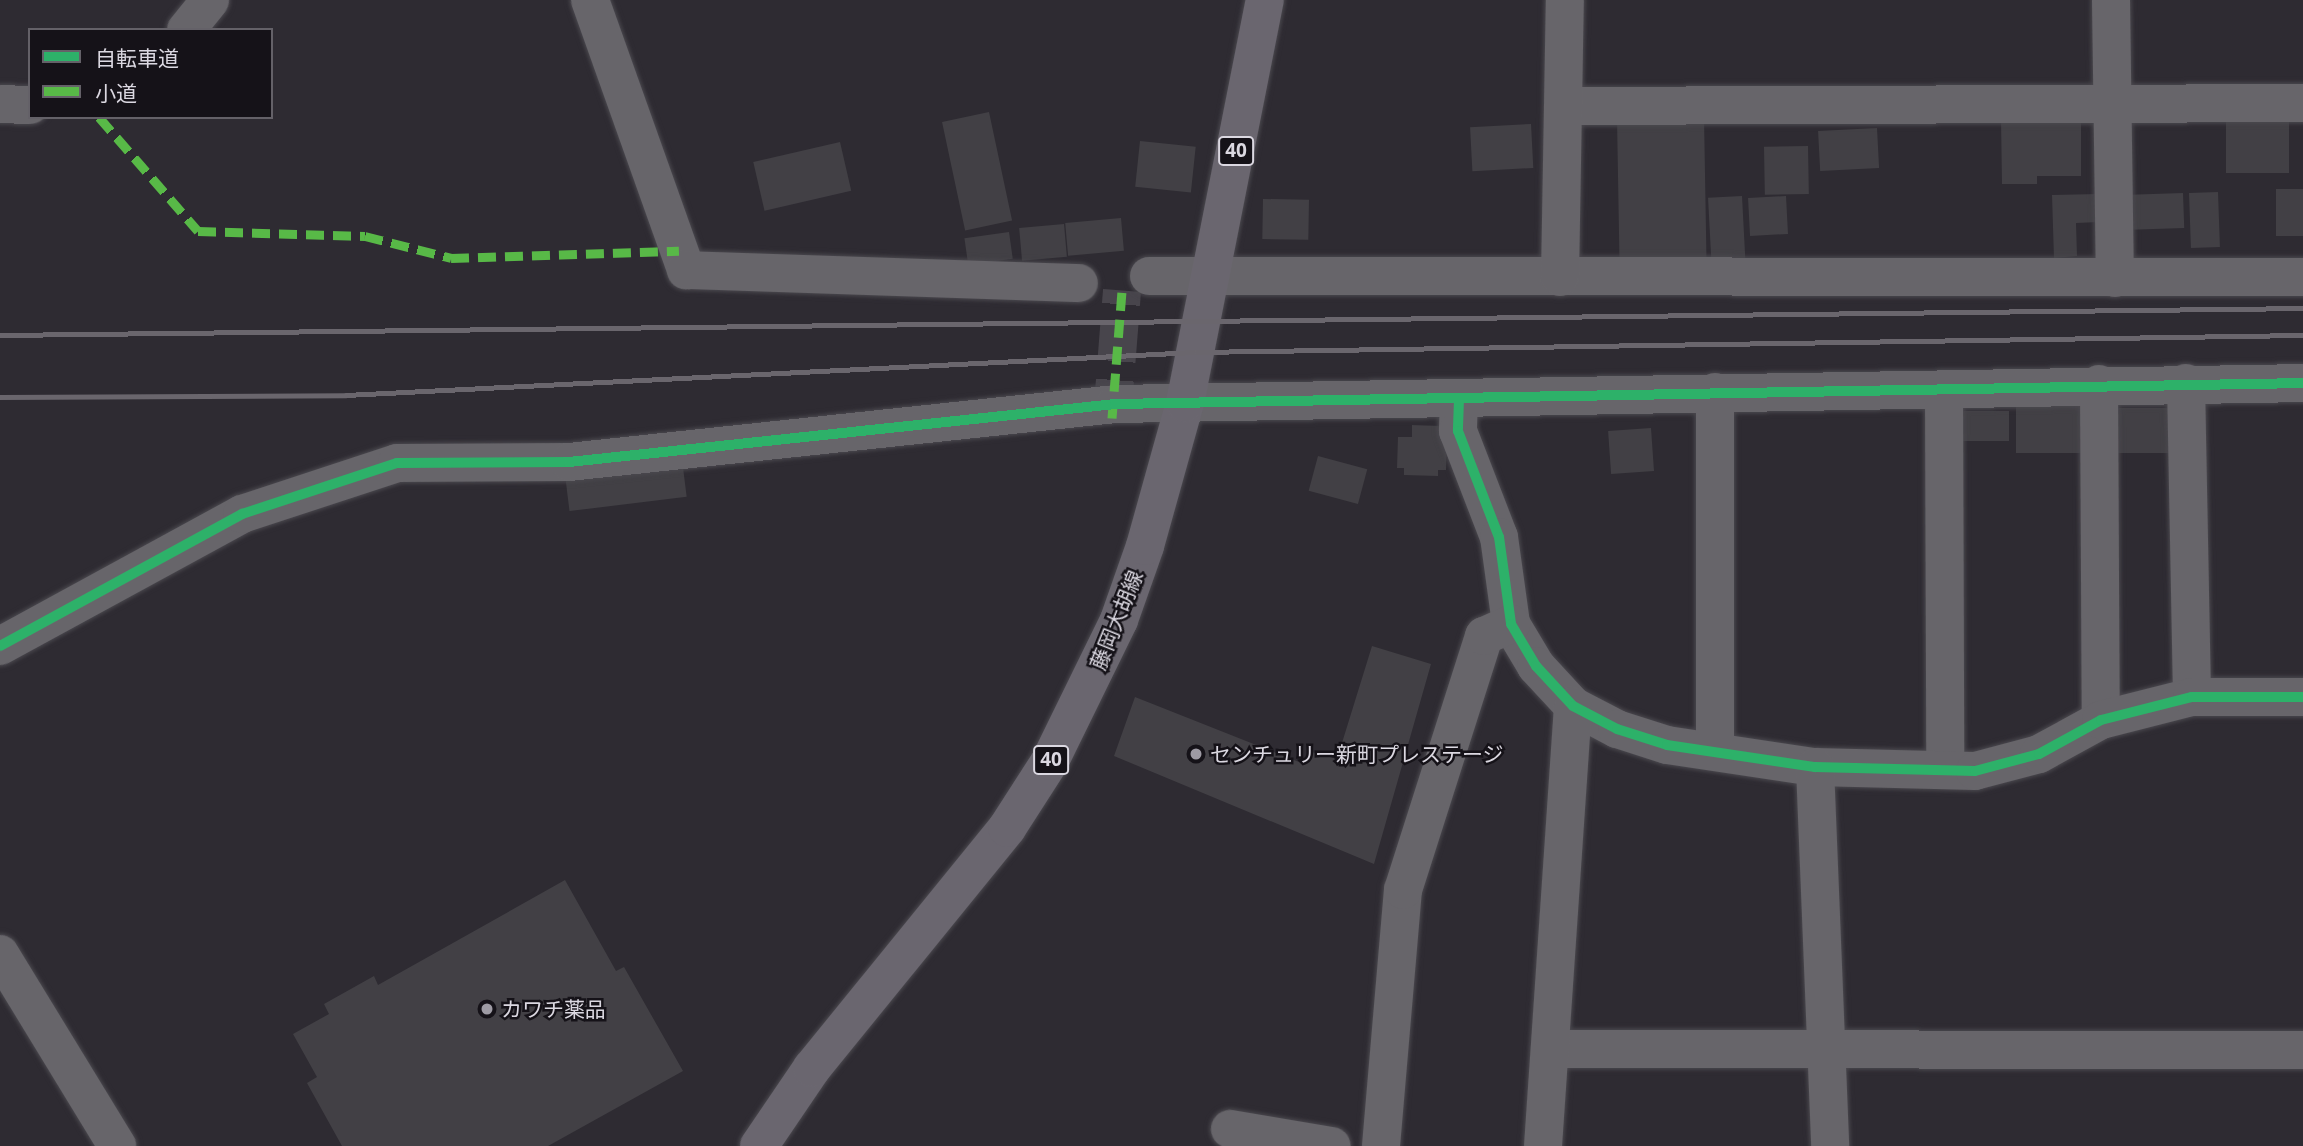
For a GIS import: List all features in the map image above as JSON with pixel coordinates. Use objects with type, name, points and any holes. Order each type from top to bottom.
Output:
[{"type":"main road","name":"藤岡大胡線","points":[[759,1146],[812,1068],[1007,828],[1050,761],[1119,620],[1185,403],[1265,0]]},
{"type":"street","points":[[188,28],[210,0]]},
{"type":"street","points":[[590,0],[686,270],[1079,284]]},
{"type":"street","points":[[1560,277],[1565,0]]},
{"type":"street","points":[[2111,0],[2115,278]]},
{"type":"street","points":[[1565,106],[2303,103]]},
{"type":"street","points":[[0,104],[28,105]]},
{"type":"street","points":[[1149,276],[2303,277]]},
{"type":"street","points":[[2186,383],[2192,697]]},
{"type":"street","points":[[0,646],[242,514],[397,463],[569,462],[1115,404],[2099,384],[2303,383]]},
{"type":"street","points":[[2099,384],[2101,720]]},
{"type":"street","points":[[1944,389],[1945,767]]},
{"type":"street","points":[[1715,392],[1715,749]]},
{"type":"street","points":[[1459,399],[1458,431],[1499,537],[1511,624],[1536,666],[1573,706],[1617,729],[1667,745],[1715,749],[1815,767],[1945,767],[1975,771],[2039,754],[2101,720],[2192,697],[2303,697]]},
{"type":"street","points":[[1381,1146],[1397,916],[1403,890],[1485,636],[1511,624]]},
{"type":"street","points":[[1543,1146],[1552,1049],[1573,706]]},
{"type":"street","points":[[1815,767],[1830,1146]]},
{"type":"street","points":[[0,954],[110,1144]]},
{"type":"street","points":[[1552,1049],[1828,1052],[2303,1049]]},
{"type":"street","points":[[1230,1129],[1332,1146]]},
{"type":"building","points":[[989,112],[1012,221],[965,231],[942,122]]},
{"type":"building","points":[[1704,117],[1707,265],[1620,266],[1617,119]]},
{"type":"building","points":[[2081,119],[2081,176],[2037,176],[2037,184],[2002,184],[2001,120]]},
{"type":"building","points":[[2226,121],[2289,121],[2289,173],[2226,173]]},
{"type":"building","points":[[1531,124],[1533,168],[1472,171],[1470,127]]},
{"type":"building","points":[[1877,128],[1879,168],[1820,171],[1818,131]]},
{"type":"building","points":[[1140,141],[1196,147],[1191,193],[1135,187]]},
{"type":"building","points":[[840,142],[851,191],[765,211],[753,162]]},
{"type":"building","points":[[1808,146],[1809,194],[1765,195],[1764,147]]},
{"type":"building","points":[[2276,189],[2303,189],[2303,236],[2276,236]]},
{"type":"building","points":[[2218,192],[2220,247],[2191,248],[2189,193]]},
{"type":"building","points":[[2183,193],[2184,228],[2131,230],[2130,195]]},
{"type":"building","points":[[2098,194],[2099,222],[2076,223],[2077,256],[2054,258],[2052,195]]},
{"type":"building","points":[[1742,196],[1746,265],[1712,267],[1708,198]]},
{"type":"building","points":[[1786,196],[1788,234],[1750,236],[1748,198]]},
{"type":"building","points":[[1263,199],[1309,200],[1308,240],[1262,239]]},
{"type":"building","points":[[1121,218],[1124,251],[1068,256],[1065,223]]},
{"type":"building","points":[[1064,224],[1067,257],[1022,261],[1019,228]]},
{"type":"building","points":[[1009,232],[1013,259],[968,265],[964,238]]},
{"type":"building","points":[[2016,405],[2087,405],[2087,453],[2016,453]]},
{"type":"building","points":[[2115,408],[2170,408],[2170,453],[2115,453]]},
{"type":"building","points":[[1955,411],[2009,411],[2009,441],[1955,441]]},
{"type":"building","points":[[1412,425],[1442,426],[1447,438],[1446,470],[1438,470],[1438,476],[1404,475],[1404,468],[1397,468],[1398,437],[1412,437]]},
{"type":"building","points":[[1651,428],[1654,471],[1611,474],[1608,431]]},
{"type":"building","points":[[1318,456],[1367,469],[1358,504],[1309,491]]},
{"type":"building","points":[[682,459],[687,497],[570,511],[565,473]]},
{"type":"building","name":"センチュリー新町プレステージ","points":[[1372,646],[1431,664],[1374,864],[1114,756],[1135,697],[1304,764],[1308,751],[1337,759]]},
{"type":"building","name":"カワチ薬品","points":[[565,880],[616,971],[624,967],[683,1071],[548,1146],[342,1146],[307,1083],[317,1077],[293,1034],[329,1014],[324,1004],[374,976],[378,985]]},
{"type":"tunnel","points":[[1112,418],[1122,290]]},
{"type":"railway","points":[[0,335],[2303,308]]},
{"type":"railway","points":[[0,397],[346,395],[1196,352],[2303,335]]},
{"type":"marked path","points":[[101,119],[198,231],[365,236],[451,258],[679,251]]},
{"type":"marked path","points":[[1112,418],[1122,290]]},
{"type":"cycle path","points":[[0,646],[242,514],[397,463],[569,462],[1115,404],[2303,383]]},
{"type":"cycle path","points":[[1459,399],[1458,431],[1499,537],[1511,624],[1536,666],[1573,706],[1617,729],[1667,745],[1815,767],[1975,771],[2039,754],[2101,720],[2192,697],[2303,697]]},
{"type":"place","name":"センチュリー新町プレステージ","points":[[1196,754]]},
{"type":"place","name":"カワチ薬品","points":[[487,1009]]}]
